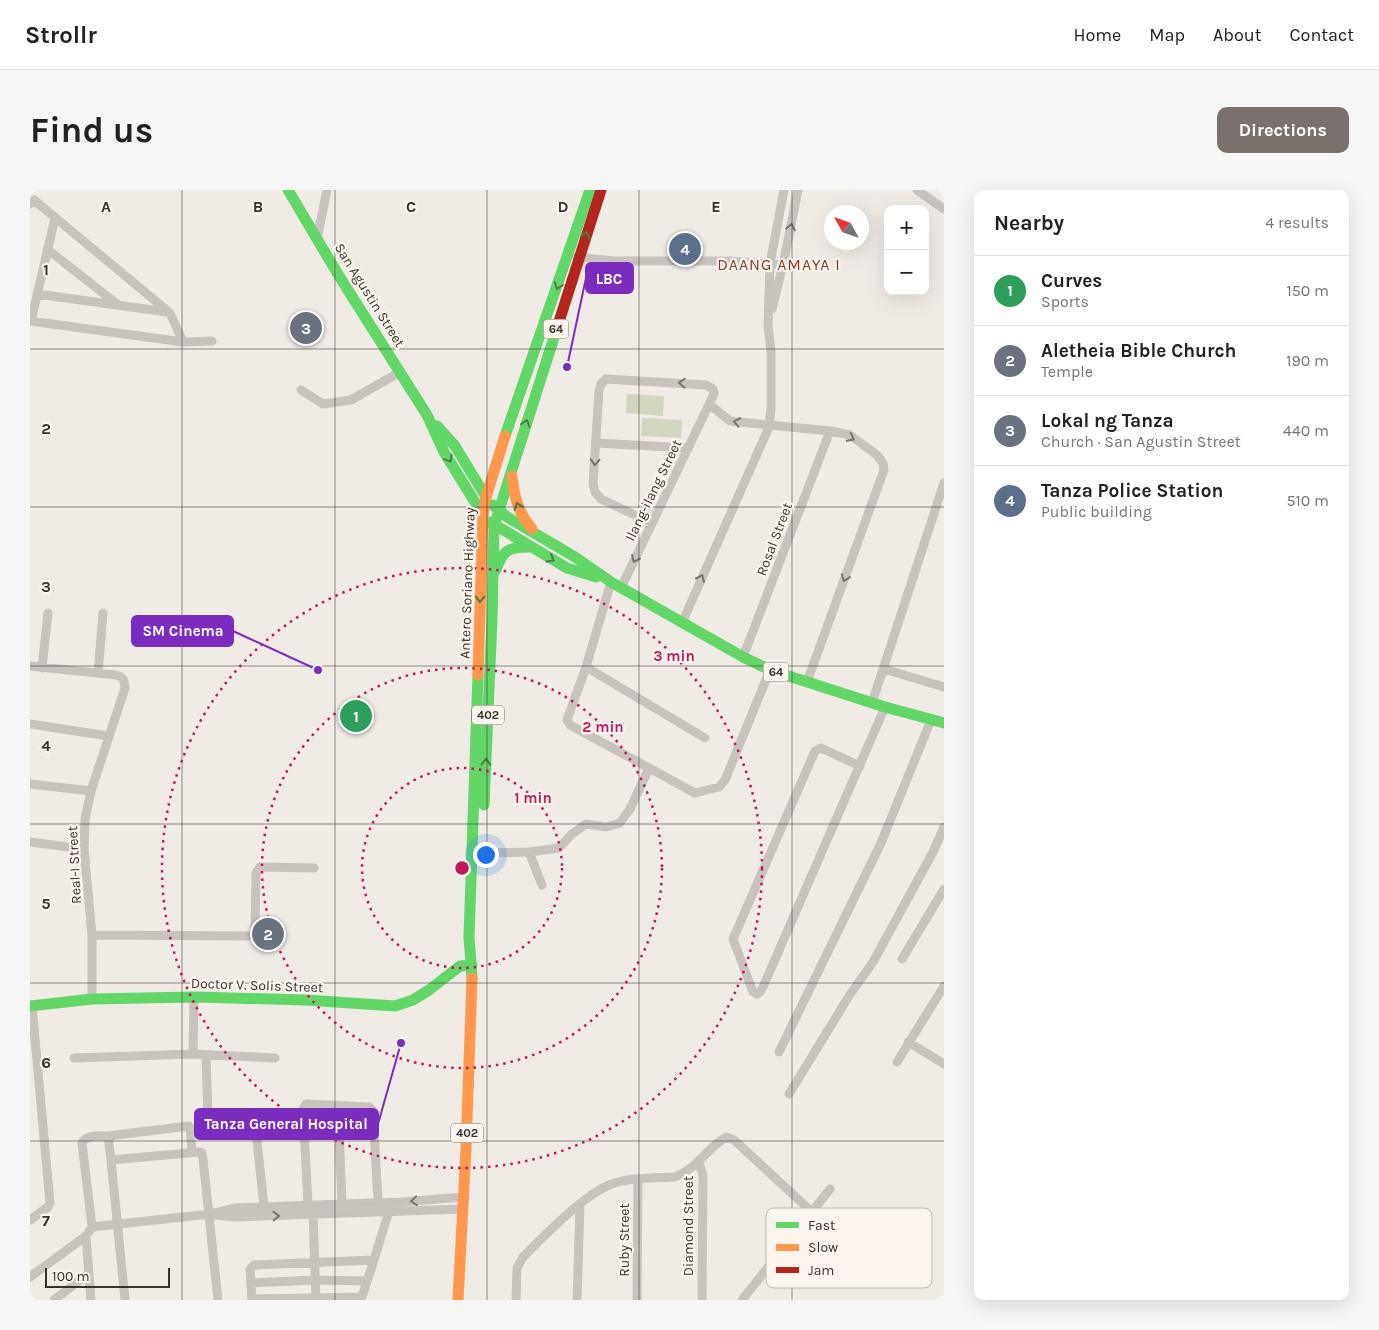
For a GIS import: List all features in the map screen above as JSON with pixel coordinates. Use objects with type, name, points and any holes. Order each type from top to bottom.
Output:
[{"type":"main road","name":"San Agustin Street","points":[[288,190],[427,416],[444,452],[483,515]]},
{"type":"main road","name":"Antero Soriano Highway","points":[[472,965],[478,937],[494,575],[494,526],[573,257],[590,190]]},
{"type":"main road","name":"Antero Soriano Highway","points":[[458,1300],[466,1148],[472,965],[469,937],[483,515],[486,497],[505,436],[573,257],[601,190]]},
{"type":"main road","name":"San Agustin Street","points":[[427,416],[455,446],[486,497]]},
{"type":"main road","points":[[512,469],[514,494],[521,515],[539,537]]},
{"type":"main road","name":"64","points":[[486,497],[498,510],[539,537],[575,557],[616,585],[743,657],[770,670],[885,707],[944,723]]},
{"type":"main road","name":"64","points":[[483,515],[494,526],[567,568],[616,585]]},
{"type":"main road","points":[[494,575],[500,558],[507,550],[517,546],[532,547]]},
{"type":"main road","name":"Doctor V. Solis Street","points":[[31,1006],[92,999],[194,997],[306,1000],[395,1006],[413,1000],[460,966],[472,965]]},
{"type":"street","points":[[317,239],[327,190]]},
{"type":"street","points":[[682,623],[769,426],[772,409],[771,351],[768,326],[770,264],[784,190]]},
{"type":"street","points":[[768,326],[784,265],[798,190]]},
{"type":"street","points":[[917,190],[944,209]]},
{"type":"street","points":[[30,204],[34,200],[170,313],[182,342]]},
{"type":"street","points":[[54,218],[31,321],[182,342],[212,341]]},
{"type":"street","points":[[47,249],[117,304]]},
{"type":"street","points":[[573,257],[613,261],[730,261],[784,265]]},
{"type":"street","points":[[37,294],[170,313]]},
{"type":"street","points":[[301,390],[323,404],[351,400],[400,372]]},
{"type":"street","points":[[652,523],[602,499],[595,492],[593,484],[599,391],[600,384],[606,379],[706,385],[712,389],[714,394],[709,404],[730,421],[850,435],[877,456],[883,463],[884,470],[807,682]]},
{"type":"street","name":"Ilang-ilang Street","points":[[649,768],[568,722],[586,666],[616,585],[652,523],[709,404]]},
{"type":"street","name":"Rosal Street","points":[[743,657],[830,432]]},
{"type":"street","points":[[596,443],[688,448]]},
{"type":"street","points":[[872,703],[944,483]]},
{"type":"street","points":[[42,668],[48,613]]},
{"type":"street","points":[[30,666],[98,673],[103,613]]},
{"type":"street","points":[[586,666],[704,738]]},
{"type":"street","points":[[884,669],[944,687]]},
{"type":"street","points":[[482,853],[529,852],[559,848],[572,834],[586,824],[606,827],[620,823],[630,809],[649,768],[695,793],[723,784],[770,670]]},
{"type":"street","name":"Real-I Street","points":[[92,999],[92,936],[84,849],[85,819],[108,736],[125,688],[124,680],[121,676],[98,673]]},
{"type":"street","points":[[860,766],[821,748],[815,751],[733,939],[753,992],[757,994],[763,987],[860,766],[885,707]]},
{"type":"street","points":[[779,1052],[882,842],[931,720]]},
{"type":"street","points":[[30,724],[108,736]]},
{"type":"street","points":[[30,784],[91,792]]},
{"type":"street","points":[[789,1094],[849,996],[874,962],[933,852],[944,827]]},
{"type":"street","points":[[30,842],[84,849]]},
{"type":"street","points":[[529,852],[542,885]]},
{"type":"street","points":[[92,936],[251,936],[255,928],[256,872],[258,869],[260,867],[314,868]]},
{"type":"street","points":[[902,959],[944,889]]},
{"type":"street","points":[[897,1062],[944,986]]},
{"type":"street","points":[[193,1054],[194,997]]},
{"type":"street","points":[[30,1220],[48,1207],[50,1203],[31,1006]]},
{"type":"street","points":[[908,1042],[944,1064]]},
{"type":"street","points":[[74,1058],[193,1054],[274,1058]]},
{"type":"street","points":[[206,1055],[208,1119]]},
{"type":"street","points":[[316,1299],[313,1214],[308,1205],[302,1109],[306,1104],[369,1107],[373,1110],[378,1202]]},
{"type":"street","points":[[338,1105],[342,1203]]},
{"type":"street","points":[[255,1123],[264,1206]]},
{"type":"street","points":[[30,1277],[86,1236],[92,1227],[82,1143],[87,1137],[189,1126],[192,1152]]},
{"type":"street","points":[[108,1136],[112,1160],[125,1300]]},
{"type":"street","points":[[698,1163],[722,1140],[726,1137],[730,1138],[808,1208]]},
{"type":"street","points":[[112,1160],[201,1152],[203,1155],[210,1214],[218,1300]]},
{"type":"street","name":"Diamond Street","points":[[516,1300],[517,1268],[523,1257],[580,1204],[609,1185],[675,1177],[688,1171],[698,1163],[703,1175],[702,1300]]},
{"type":"street","name":"Ruby Street","points":[[638,1180],[638,1300]]},
{"type":"street","points":[[815,1208],[830,1189]]},
{"type":"street","points":[[242,1212],[264,1206],[378,1202],[463,1203]]},
{"type":"street","points":[[92,1227],[210,1214],[242,1212],[313,1214],[389,1212],[463,1203]]},
{"type":"street","points":[[577,1300],[580,1204]]},
{"type":"street","points":[[374,1260],[251,1266],[252,1300],[362,1298],[368,1281],[389,1212]]},
{"type":"street","points":[[86,1236],[91,1300]]},
{"type":"street","points":[[742,1300],[766,1270]]},
{"type":"street","points":[[54,1300],[88,1274]]},
{"type":"street","points":[[251,1283],[315,1280],[368,1281]]},
{"type":"green space","points":[[627,394],[664,396],[663,416],[626,413]]},
{"type":"green space","points":[[642,418],[682,420],[681,438],[641,436]]},
{"type":"traffic: fast","points":[[288,190],[339,276],[427,415],[444,452],[483,515]]},
{"type":"traffic: fast","points":[[505,436],[590,190]]},
{"type":"traffic: fast","points":[[484,805],[494,526],[557,328]]},
{"type":"traffic: fast","points":[[437,426],[455,446],[486,497]]},
{"type":"traffic: fast","points":[[493,505],[507,517],[575,557],[611,582],[743,657],[770,670],[885,707],[944,723]]},
{"type":"traffic: fast","points":[[490,522],[567,568],[596,577]]},
{"type":"traffic: fast","points":[[496,570],[501,558],[507,551],[529,547]]},
{"type":"traffic: fast","points":[[472,978],[469,937],[478,675]]},
{"type":"traffic: fast","points":[[30,1006],[92,999],[194,997],[306,1000],[395,1006],[413,1000],[460,966],[472,965]]},
{"type":"traffic: slow","points":[[478,675],[483,515],[486,497],[505,436]]},
{"type":"traffic: slow","points":[[512,476],[517,504],[523,517],[532,529]]},
{"type":"traffic: slow","points":[[458,1300],[472,978]]},
{"type":"traffic: jam","points":[[557,328],[601,190]]},
{"type":"place","name":"Tanza Police Station","points":[[685,249]]},
{"type":"place","name":"Lokal ng Tanza","points":[[306,328]]},
{"type":"place","name":"LBC","points":[[567,367]]},
{"type":"place","name":"SM Cinema","points":[[318,670]]},
{"type":"place","name":"Curves","points":[[356,716]]},
{"type":"place","name":"Aletheia Bible Church","points":[[268,934]]},
{"type":"place","name":"Tanza General Hospital","points":[[401,1043]]},
{"type":"district","name":"DAANG AMAYA I","points":[[779,264]]}]
